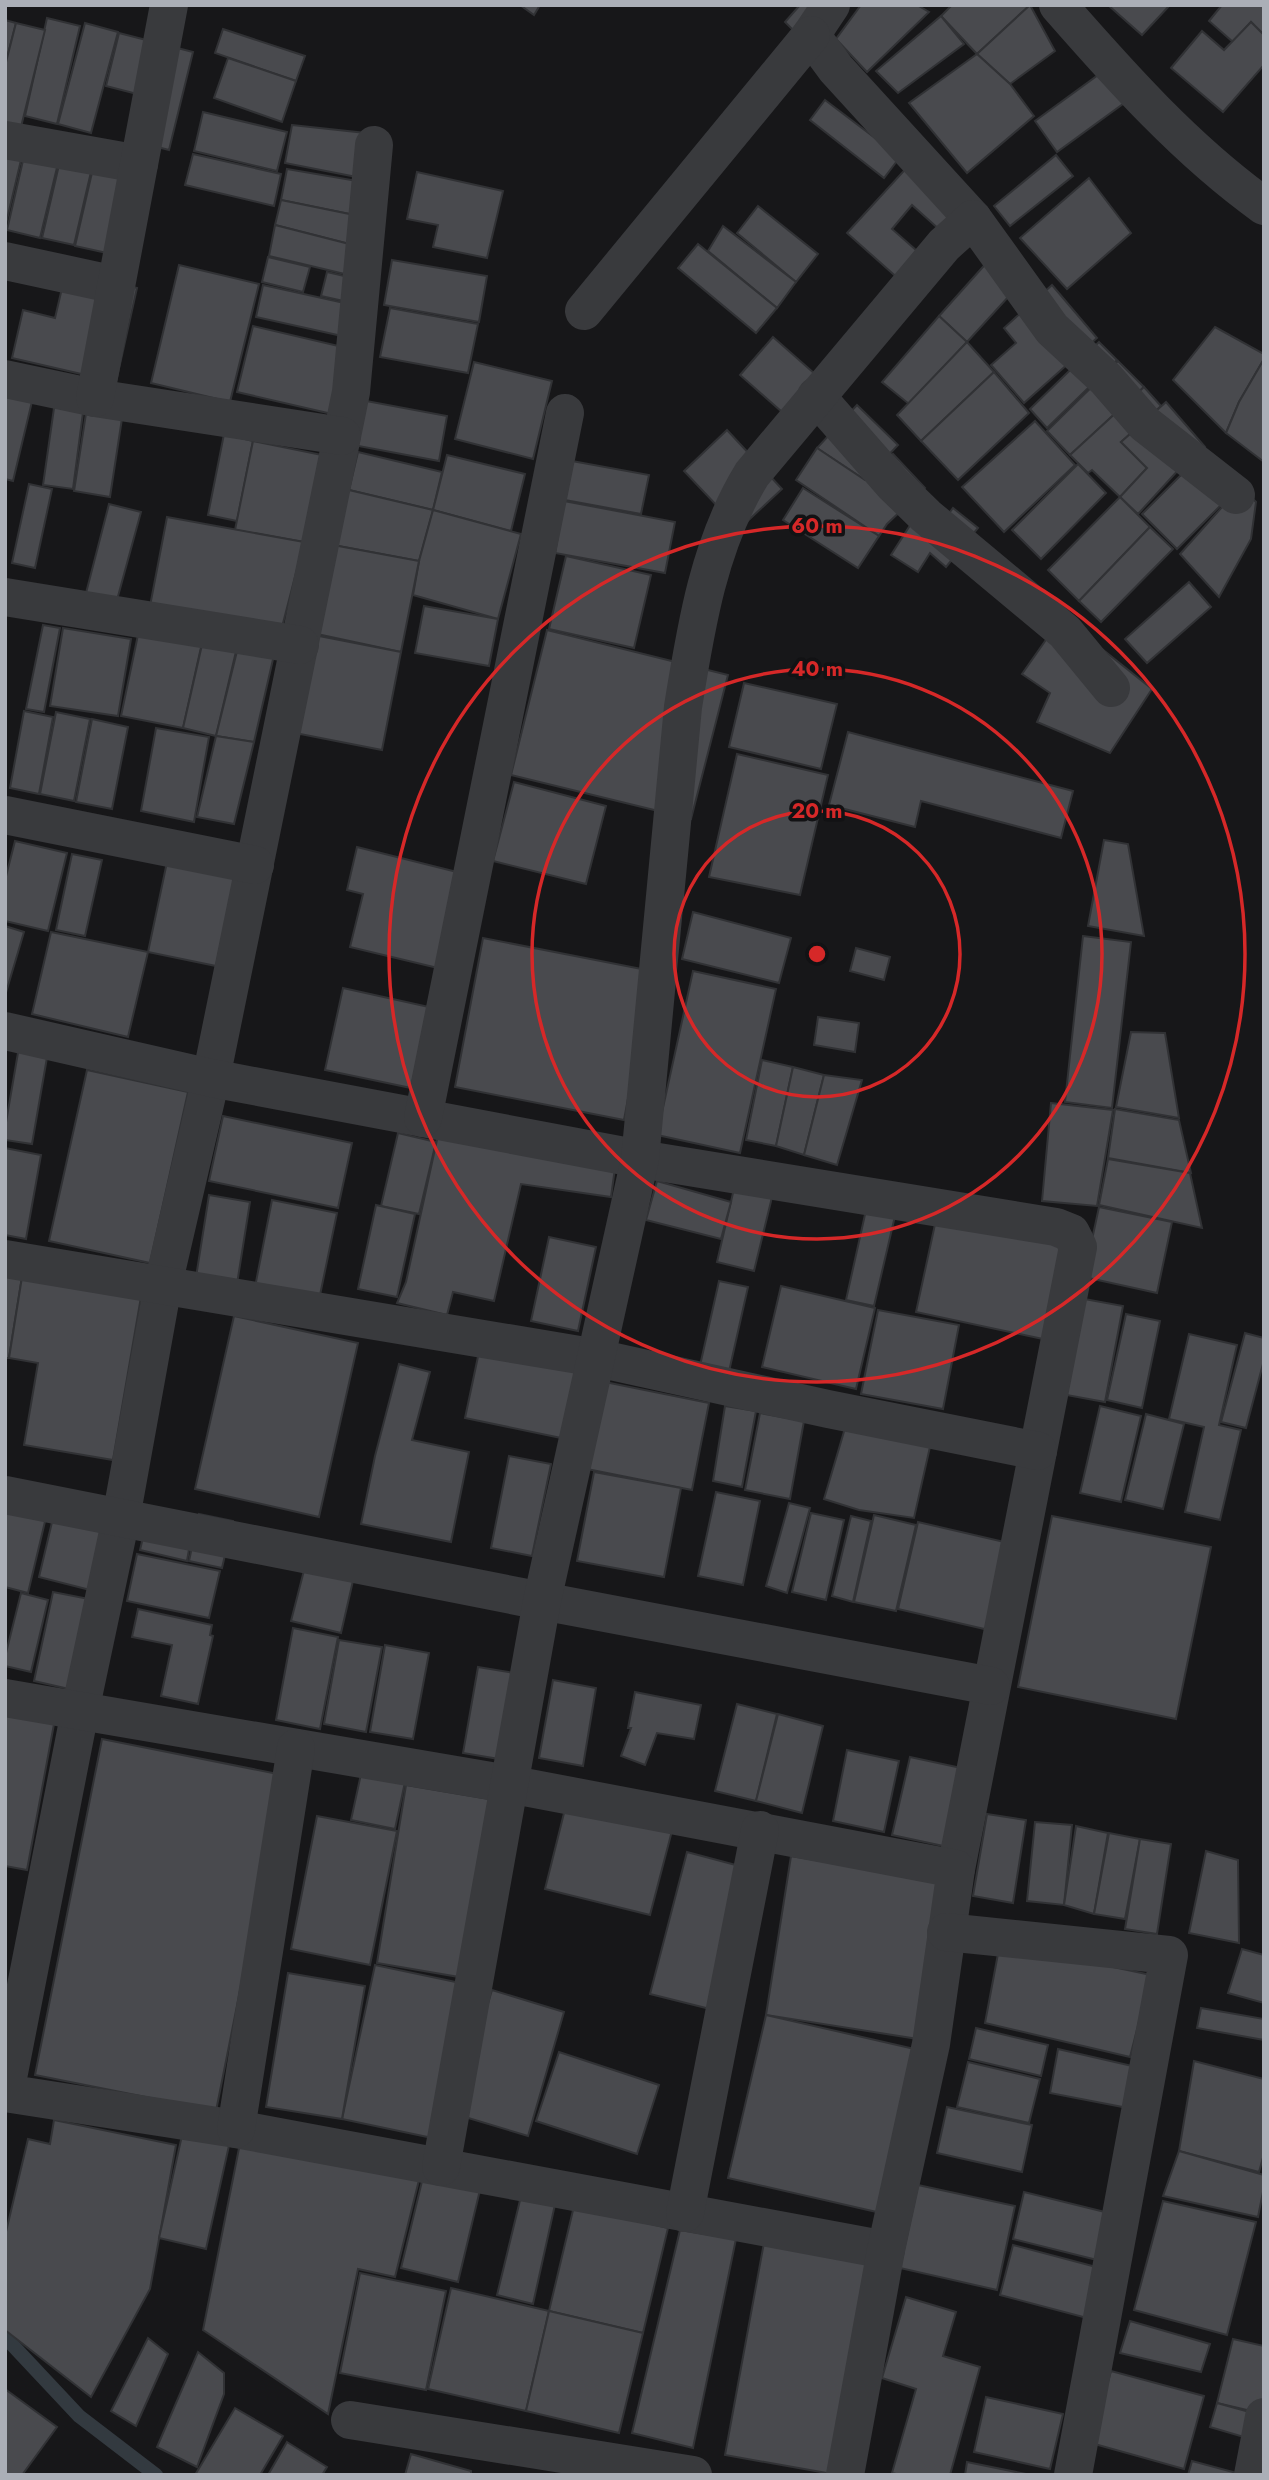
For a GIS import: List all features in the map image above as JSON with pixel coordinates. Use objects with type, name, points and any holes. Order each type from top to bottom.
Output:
[{"type":"street","points":[[1058,5],[1137,94],[1230,182],[1264,206]]},
{"type":"street","points":[[95,398],[168,12]]},
{"type":"street","points":[[821,20],[836,69],[973,219],[1052,329],[1106,379],[1145,424],[1236,495]]},
{"type":"street","points":[[584,311],[821,20]]},
{"type":"street","points":[[5,140],[139,164]]},
{"type":"street","points":[[374,145],[351,392],[211,1078],[163,1285],[121,1518],[5,2093],[236,2129],[886,2250]]},
{"type":"street","points":[[441,2167],[542,1601],[640,1159],[683,707],[695,632],[715,555],[736,500],[752,474],[944,245],[973,219]]},
{"type":"street","points":[[5,261],[116,285]]},
{"type":"street","points":[[5,379],[95,398],[342,436]]},
{"type":"street","points":[[816,396],[893,484],[936,525],[1065,632],[1111,688]]},
{"type":"street","points":[[423,1118],[565,413]]},
{"type":"street","points":[[5,597],[300,645]]},
{"type":"street","points":[[5,815],[255,865]]},
{"type":"street","points":[[5,1031],[211,1078],[640,1159],[1056,1227],[1071,1233],[1078,1247],[956,1869],[931,2044],[886,2250],[845,2475]]},
{"type":"street","points":[[5,1259],[597,1358],[1038,1451]]},
{"type":"street","points":[[5,1495],[991,1686]]},
{"type":"street","points":[[5,1698],[508,1784],[956,1869]]},
{"type":"street","points":[[236,2129],[296,1748]]},
{"type":"street","points":[[685,2213],[760,1830]]},
{"type":"street","points":[[946,1932],[1168,1955],[1073,2475]]},
{"type":"street","points":[[1253,2475],[1264,2417]]},
{"type":"street","points":[[351,2420],[693,2475]]},
{"type":"building","points":[[520,5],[540,5],[534,15]]},
{"type":"building","points":[[800,5],[824,5],[800,37],[785,22]]},
{"type":"building","points":[[861,5],[917,5],[929,12],[867,72],[836,39]]},
{"type":"building","points":[[952,5],[1030,5],[977,54],[941,16]]},
{"type":"building","points":[[1030,5],[1055,51],[1010,84],[977,54]]},
{"type":"building","points":[[1108,5],[1170,5],[1142,35]]},
{"type":"building","points":[[1222,5],[1264,5],[1264,35],[1251,22],[1233,42],[1209,21]]},
{"type":"building","points":[[941,16],[964,44],[898,93],[876,71]]},
{"type":"building","points":[[47,18],[80,26],[57,124],[25,116]]},
{"type":"building","points":[[5,20],[16,23],[5,66]]},
{"type":"building","points":[[1251,22],[1264,35],[1264,65],[1223,112],[1171,68],[1202,31],[1224,50]]},
{"type":"building","points":[[16,23],[45,30],[21,127],[5,123],[5,66]]},
{"type":"building","points":[[85,23],[118,32],[91,133],[58,124]]},
{"type":"building","points":[[223,29],[305,56],[296,81],[215,53]]},
{"type":"building","points":[[119,33],[193,52],[169,150],[130,140],[141,95],[106,86]]},
{"type":"building","points":[[977,54],[1010,84],[1034,116],[967,173],[909,103]]},
{"type":"building","points":[[228,58],[296,81],[282,122],[214,98]]},
{"type":"building","points":[[1105,70],[1127,101],[1057,152],[1035,121]]},
{"type":"building","points":[[825,100],[900,157],[884,178],[810,120]]},
{"type":"building","points":[[203,112],[287,132],[277,171],[194,151]]},
{"type":"building","points":[[292,125],[384,135],[377,181],[285,163]]},
{"type":"building","points":[[5,138],[25,143],[5,228]]},
{"type":"building","points":[[27,143],[61,151],[40,238],[7,230]]},
{"type":"building","points":[[97,151],[129,159],[107,253],[75,246]]},
{"type":"building","points":[[922,151],[960,248],[912,205],[892,229],[941,272],[919,297],[847,233]]},
{"type":"building","points":[[62,152],[94,159],[74,245],[42,238]]},
{"type":"building","points":[[193,154],[281,174],[274,206],[185,185]]},
{"type":"building","points":[[1056,155],[1073,176],[1010,226],[994,206]]},
{"type":"building","points":[[287,169],[375,184],[369,218],[281,200]]},
{"type":"building","points":[[417,172],[503,191],[487,258],[433,247],[438,225],[407,219]]},
{"type":"building","points":[[1089,178],[1131,233],[1067,289],[1020,238]]},
{"type":"building","points":[[281,200],[369,218],[361,247],[275,225]]},
{"type":"building","points":[[758,206],[818,254],[796,282],[737,233]]},
{"type":"building","points":[[275,225],[361,247],[353,276],[269,256]]},
{"type":"building","points":[[723,226],[796,282],[777,308],[708,251]]},
{"type":"building","points":[[698,244],[777,308],[756,333],[678,268]]},
{"type":"building","points":[[268,257],[310,267],[303,292],[262,282]]},
{"type":"building","points":[[990,259],[1020,284],[967,342],[939,316]]},
{"type":"building","points":[[392,260],[487,276],[479,322],[384,305]]},
{"type":"building","points":[[179,265],[259,284],[230,402],[151,383]]},
{"type":"building","points":[[66,271],[137,288],[116,382],[12,358],[23,310],[55,318]]},
{"type":"building","points":[[327,272],[353,278],[348,302],[321,296]]},
{"type":"building","points":[[263,285],[349,304],[342,336],[256,317]]},
{"type":"building","points":[[1052,285],[1097,338],[1024,403],[991,365],[1016,343],[1004,328]]},
{"type":"building","points":[[390,308],[478,324],[468,373],[380,357]]},
{"type":"building","points":[[939,316],[967,342],[909,404],[882,382]]},
{"type":"building","points":[[253,326],[347,348],[332,414],[237,392]]},
{"type":"building","points":[[1215,327],[1264,354],[1264,359],[1239,402],[1226,433],[1173,380]]},
{"type":"building","points":[[773,337],[840,396],[807,434],[740,375]]},
{"type":"building","points":[[967,342],[994,372],[921,441],[897,415]]},
{"type":"building","points":[[1099,342],[1117,360],[1047,428],[1030,409]]},
{"type":"building","points":[[1264,359],[1264,462],[1226,433],[1239,402]]},
{"type":"building","points":[[1118,361],[1144,387],[1070,455],[1047,431]]},
{"type":"building","points":[[474,362],[552,381],[533,459],[455,439]]},
{"type":"building","points":[[994,372],[1029,413],[958,480],[921,441]]},
{"type":"building","points":[[5,382],[35,389],[13,481],[5,479]]},
{"type":"building","points":[[1144,387],[1161,406],[1121,442],[1147,468],[1120,497],[1092,470],[1088,473],[1070,455]]},
{"type":"building","points":[[361,400],[447,416],[439,461],[353,445]]},
{"type":"building","points":[[55,401],[84,405],[73,489],[43,485]]},
{"type":"building","points":[[1166,402],[1205,447],[1181,467],[1138,514],[1120,497],[1147,468],[1121,442]]},
{"type":"building","points":[[857,405],[898,445],[865,480],[817,448]]},
{"type":"building","points":[[87,407],[123,412],[110,497],[74,491]]},
{"type":"building","points":[[1035,421],[1075,465],[1004,532],[962,487]]},
{"type":"building","points":[[727,430],[782,489],[739,529],[684,471]]},
{"type":"building","points":[[224,434],[253,441],[237,521],[208,515]]},
{"type":"building","points":[[253,441],[322,455],[304,542],[235,530]]},
{"type":"building","points":[[817,448],[865,480],[893,454],[925,488],[887,524],[879,536],[796,480]]},
{"type":"building","points":[[358,452],[442,472],[433,510],[349,490]]},
{"type":"building","points":[[1204,452],[1239,487],[1177,549],[1142,514]]},
{"type":"building","points":[[447,455],[525,474],[511,531],[433,510]]},
{"type":"building","points":[[572,461],[649,475],[641,514],[565,500]]},
{"type":"building","points":[[1078,464],[1106,493],[1041,559],[1012,530]]},
{"type":"building","points":[[29,484],[52,489],[35,568],[12,563]]},
{"type":"building","points":[[1240,487],[1256,502],[1251,539],[1219,597],[1180,554]]},
{"type":"building","points":[[803,488],[879,536],[858,568],[783,520]]},
{"type":"building","points":[[349,490],[433,510],[419,561],[333,545]]},
{"type":"building","points":[[1120,497],[1150,527],[1079,601],[1048,570]]},
{"type":"building","points":[[564,501],[675,522],[665,573],[555,553]]},
{"type":"building","points":[[925,502],[947,516],[953,508],[978,528],[946,567],[930,553],[918,572],[891,555]]},
{"type":"building","points":[[109,504],[141,512],[117,600],[86,593]]},
{"type":"building","points":[[433,510],[521,534],[498,619],[413,595]]},
{"type":"building","points":[[167,517],[304,542],[281,631],[150,606]]},
{"type":"building","points":[[1150,527],[1173,549],[1101,622],[1079,601]]},
{"type":"building","points":[[333,545],[419,561],[401,652],[317,634]]},
{"type":"building","points":[[566,556],[651,575],[634,648],[549,629]]},
{"type":"building","points":[[1189,582],[1211,607],[1147,663],[1125,639]]},
{"type":"building","points":[[424,606],[498,619],[489,666],[415,653]]},
{"type":"building","points":[[1062,617],[1152,689],[1110,753],[1037,722],[1050,693],[1022,674]]},
{"type":"building","points":[[43,625],[60,628],[44,712],[26,709]]},
{"type":"building","points":[[63,628],[131,639],[118,716],[50,706]]},
{"type":"building","points":[[139,630],[202,643],[183,728],[121,716]]},
{"type":"building","points":[[547,630],[728,675],[691,819],[511,775]]},
{"type":"building","points":[[314,635],[401,652],[382,750],[295,733]]},
{"type":"building","points":[[204,636],[238,643],[216,736],[183,728]]},
{"type":"building","points":[[239,643],[274,655],[254,742],[216,736]]},
{"type":"building","points":[[744,683],[837,704],[821,769],[729,747]]},
{"type":"building","points":[[24,711],[53,717],[39,794],[10,788]]},
{"type":"building","points":[[56,712],[90,719],[74,801],[40,794]]},
{"type":"building","points":[[92,719],[128,727],[112,809],[76,802]]},
{"type":"building","points":[[156,728],[209,737],[194,822],[141,811]]},
{"type":"building","points":[[848,732],[1073,791],[1061,838],[921,801],[915,827],[829,805]]},
{"type":"building","points":[[216,736],[254,742],[234,824],[197,817]]},
{"type":"building","points":[[737,754],[828,775],[800,895],[709,877]]},
{"type":"building","points":[[514,782],[606,806],[586,884],[493,861]]},
{"type":"building","points":[[1104,840],[1128,844],[1144,936],[1088,926]]},
{"type":"building","points":[[15,841],[67,853],[48,931],[5,921],[5,880]]},
{"type":"building","points":[[357,847],[465,874],[442,969],[350,947],[363,894],[347,890]]},
{"type":"building","points":[[72,854],[102,860],[85,936],[56,930]]},
{"type":"building","points":[[167,862],[235,877],[216,966],[148,952]]},
{"type":"building","points":[[693,912],[791,938],[779,983],[682,959]]},
{"type":"building","points":[[5,926],[24,932],[5,996]]},
{"type":"building","points":[[51,932],[148,952],[128,1037],[32,1014]]},
{"type":"building","points":[[1083,936],[1131,942],[1112,1108],[1065,1102]]},
{"type":"building","points":[[483,938],[652,971],[624,1120],[455,1087]]},
{"type":"building","points":[[856,948],[890,957],[884,980],[850,971]]},
{"type":"building","points":[[693,971],[776,989],[740,1153],[657,1135]]},
{"type":"building","points":[[343,988],[429,1007],[411,1088],[325,1070]]},
{"type":"building","points":[[818,1017],[859,1023],[855,1052],[814,1045]]},
{"type":"building","points":[[1131,1032],[1165,1033],[1179,1118],[1116,1107]]},
{"type":"building","points":[[20,1041],[49,1046],[32,1144],[5,1140]]},
{"type":"building","points":[[762,1060],[793,1067],[776,1146],[746,1140]]},
{"type":"building","points":[[793,1067],[824,1075],[804,1155],[776,1146]]},
{"type":"building","points":[[87,1070],[188,1092],[150,1263],[49,1241]]},
{"type":"building","points":[[824,1075],[862,1080],[837,1165],[804,1155]]},
{"type":"building","points":[[1051,1103],[1113,1110],[1097,1206],[1042,1201]]},
{"type":"building","points":[[1115,1109],[1179,1120],[1191,1173],[1108,1158]]},
{"type":"building","points":[[223,1116],[352,1143],[338,1208],[209,1181]]},
{"type":"building","points":[[398,1133],[436,1142],[419,1214],[381,1206]]},
{"type":"building","points":[[438,1135],[615,1168],[611,1197],[521,1184],[494,1301],[453,1292],[447,1315],[397,1303],[406,1282]]},
{"type":"building","points":[[5,1148],[41,1155],[26,1239],[5,1235]]},
{"type":"building","points":[[1108,1159],[1190,1173],[1202,1228],[1099,1205]]},
{"type":"building","points":[[736,1180],[774,1189],[754,1271],[717,1262]]},
{"type":"building","points":[[657,1181],[731,1202],[721,1239],[646,1220]]},
{"type":"building","points":[[209,1195],[250,1202],[237,1284],[196,1277]]},
{"type":"building","points":[[272,1200],[337,1213],[319,1300],[255,1287]]},
{"type":"building","points":[[376,1205],[415,1214],[397,1297],[358,1289]]},
{"type":"building","points":[[1099,1207],[1172,1222],[1157,1293],[1084,1277]]},
{"type":"building","points":[[866,1210],[895,1216],[874,1306],[846,1300]]},
{"type":"building","points":[[937,1215],[1064,1242],[1043,1339],[916,1312]]},
{"type":"building","points":[[549,1237],[596,1247],[578,1331],[531,1321]]},
{"type":"building","points":[[5,1276],[22,1277],[9,1358],[5,1358]]},
{"type":"building","points":[[22,1277],[141,1297],[113,1460],[24,1445],[38,1363],[9,1358]]},
{"type":"building","points":[[719,1281],[748,1287],[728,1376],[699,1370]]},
{"type":"building","points":[[781,1286],[875,1308],[856,1389],[762,1367]]},
{"type":"building","points":[[1079,1298],[1123,1306],[1105,1402],[1061,1394]]},
{"type":"building","points":[[878,1310],[959,1325],[943,1409],[861,1394]]},
{"type":"building","points":[[1126,1314],[1160,1321],[1142,1408],[1107,1400]]},
{"type":"building","points":[[234,1316],[358,1343],[319,1517],[195,1489]]},
{"type":"building","points":[[1245,1333],[1264,1338],[1264,1360],[1246,1428],[1221,1422]]},
{"type":"building","points":[[1189,1334],[1237,1345],[1219,1425],[1241,1430],[1220,1520],[1185,1512],[1204,1427],[1169,1419]]},
{"type":"building","points":[[480,1347],[581,1368],[566,1439],[465,1418]]},
{"type":"building","points":[[399,1364],[430,1372],[412,1440],[469,1452],[451,1542],[361,1524]]},
{"type":"building","points":[[605,1382],[709,1403],[692,1490],[587,1469]]},
{"type":"building","points":[[725,1406],[756,1411],[742,1487],[713,1481]]},
{"type":"building","points":[[1100,1406],[1141,1416],[1121,1502],[1080,1493]]},
{"type":"building","points":[[760,1413],[804,1421],[790,1499],[745,1490]]},
{"type":"building","points":[[1146,1414],[1184,1424],[1163,1509],[1125,1500]]},
{"type":"building","points":[[848,1418],[932,1438],[914,1518],[859,1510],[824,1499]]},
{"type":"building","points":[[509,1456],[551,1464],[532,1556],[491,1548]]},
{"type":"building","points":[[594,1472],[681,1488],[664,1577],[577,1561]]},
{"type":"building","points":[[716,1492],[760,1501],[743,1585],[698,1576]]},
{"type":"building","points":[[5,1499],[48,1509],[28,1593],[5,1587]]},
{"type":"building","points":[[57,1501],[113,1514],[94,1591],[39,1577]]},
{"type":"building","points":[[789,1503],[810,1508],[787,1593],[766,1586]]},
{"type":"building","points":[[811,1513],[844,1520],[826,1600],[792,1592]]},
{"type":"building","points":[[199,1514],[233,1521],[222,1568],[189,1561]]},
{"type":"building","points":[[874,1515],[916,1525],[896,1611],[854,1602]]},
{"type":"building","points":[[851,1516],[871,1521],[853,1602],[832,1596]]},
{"type":"building","points":[[1052,1516],[1211,1547],[1176,1719],[1018,1687]]},
{"type":"building","points":[[918,1522],[1013,1544],[993,1631],[898,1609]]},
{"type":"building","points":[[145,1529],[191,1538],[187,1561],[140,1550]]},
{"type":"building","points":[[310,1547],[358,1559],[341,1633],[291,1621]]},
{"type":"building","points":[[137,1554],[220,1571],[209,1618],[127,1601]]},
{"type":"building","points":[[53,1592],[89,1599],[69,1689],[34,1681]]},
{"type":"building","points":[[21,1593],[48,1600],[31,1672],[5,1666]]},
{"type":"building","points":[[138,1609],[212,1625],[210,1635],[213,1636],[198,1704],[161,1696],[172,1645],[132,1637]]},
{"type":"building","points":[[293,1628],[338,1637],[320,1729],[276,1720]]},
{"type":"building","points":[[339,1640],[382,1647],[366,1732],[324,1724]]},
{"type":"building","points":[[385,1645],[429,1653],[413,1739],[370,1732]]},
{"type":"building","points":[[478,1667],[514,1673],[499,1759],[463,1753]]},
{"type":"building","points":[[553,1680],[596,1688],[583,1766],[539,1758]]},
{"type":"building","points":[[635,1692],[701,1705],[694,1739],[657,1733],[645,1765],[621,1756],[631,1728],[628,1728]]},
{"type":"building","points":[[737,1704],[777,1714],[756,1801],[715,1791]]},
{"type":"building","points":[[778,1714],[823,1726],[802,1813],[756,1801]]},
{"type":"building","points":[[5,1715],[54,1724],[27,1870],[5,1866]]},
{"type":"building","points":[[102,1739],[283,1775],[216,2111],[35,2075]]},
{"type":"building","points":[[847,1750],[899,1761],[884,1832],[833,1821]]},
{"type":"building","points":[[910,1757],[966,1769],[948,1847],[892,1835]]},
{"type":"building","points":[[361,1774],[405,1782],[395,1829],[351,1820]]},
{"type":"building","points":[[406,1785],[489,1799],[459,1977],[377,1963]]},
{"type":"building","points":[[567,1801],[673,1827],[650,1915],[545,1889]]},
{"type":"building","points":[[987,1814],[1026,1820],[1013,1903],[973,1896]]},
{"type":"building","points":[[317,1816],[397,1831],[370,1965],[291,1949]]},
{"type":"building","points":[[1035,1822],[1072,1825],[1064,1905],[1027,1901]]},
{"type":"building","points":[[1076,1826],[1108,1833],[1094,1914],[1064,1905]]},
{"type":"building","points":[[1109,1833],[1140,1839],[1125,1919],[1094,1914]]},
{"type":"building","points":[[1140,1839],[1171,1844],[1157,1934],[1125,1929]]},
{"type":"building","points":[[1206,1851],[1238,1860],[1239,1943],[1189,1933]]},
{"type":"building","points":[[687,1852],[747,1868],[710,2009],[650,1994]]},
{"type":"building","points":[[791,1856],[944,1881],[918,2039],[766,2015]]},
{"type":"building","points":[[1000,1943],[1151,1975],[1130,2057],[985,2023]]},
{"type":"building","points":[[1242,1949],[1264,1955],[1264,2003],[1228,1993]]},
{"type":"building","points":[[375,1965],[470,1985],[437,2139],[342,2119]]},
{"type":"building","points":[[288,1973],[365,1986],[342,2119],[266,2107]]},
{"type":"building","points":[[492,1990],[564,2012],[528,2136],[455,2114]]},
{"type":"building","points":[[1201,2008],[1264,2019],[1264,2040],[1197,2028]]},
{"type":"building","points":[[766,2015],[919,2050],[881,2213],[728,2178]]},
{"type":"building","points":[[976,2028],[1048,2045],[1041,2076],[969,2059]]},
{"type":"building","points":[[1058,2049],[1141,2068],[1133,2109],[1050,2093]]},
{"type":"building","points":[[559,2052],[659,2085],[637,2154],[536,2121]]},
{"type":"building","points":[[1194,2061],[1264,2079],[1264,2154],[1259,2172],[1179,2151]]},
{"type":"building","points":[[968,2062],[1040,2079],[1029,2123],[957,2107]]},
{"type":"building","points":[[947,2107],[1032,2125],[1022,2172],[937,2153]]},
{"type":"building","points":[[54,2120],[176,2145],[150,2289],[91,2397],[5,2330],[5,2236],[28,2139],[50,2144]]},
{"type":"building","points":[[183,2131],[230,2141],[206,2249],[159,2238]]},
{"type":"building","points":[[241,2138],[420,2176],[395,2277],[358,2269],[328,2414],[203,2330]]},
{"type":"building","points":[[1179,2151],[1264,2175],[1258,2217],[1163,2196]]},
{"type":"building","points":[[423,2177],[480,2190],[458,2282],[401,2268]]},
{"type":"building","points":[[918,2185],[1015,2206],[997,2290],[900,2268]]},
{"type":"building","points":[[522,2192],[556,2200],[533,2304],[497,2295]]},
{"type":"building","points":[[1024,2192],[1109,2213],[1097,2260],[1013,2239]]},
{"type":"building","points":[[1163,2201],[1256,2222],[1227,2335],[1134,2310]]},
{"type":"building","points":[[574,2206],[668,2228],[643,2333],[549,2311]]},
{"type":"building","points":[[680,2230],[736,2239],[693,2448],[632,2433]]},
{"type":"building","points":[[765,2237],[878,2258],[838,2475],[725,2455]]},
{"type":"building","points":[[1013,2245],[1100,2268],[1087,2318],[1000,2295]]},
{"type":"building","points":[[360,2273],[446,2291],[426,2390],[340,2373]]},
{"type":"building","points":[[451,2288],[549,2311],[526,2411],[428,2389]]},
{"type":"building","points":[[906,2297],[956,2312],[943,2356],[980,2367],[950,2475],[892,2473],[916,2389],[882,2378]]},
{"type":"building","points":[[549,2311],[643,2333],[619,2433],[526,2411]]},
{"type":"building","points":[[1130,2321],[1210,2344],[1201,2372],[1120,2353]]},
{"type":"building","points":[[148,2338],[168,2354],[136,2426],[111,2411]]},
{"type":"building","points":[[1233,2339],[1264,2346],[1264,2414],[1217,2403]]},
{"type":"building","points":[[198,2352],[224,2373],[224,2394],[197,2467],[157,2447]]},
{"type":"building","points":[[1111,2371],[1204,2396],[1184,2469],[1091,2443]]},
{"type":"building","points":[[5,2389],[57,2427],[22,2475],[5,2475]]},
{"type":"building","points":[[986,2397],[1063,2414],[1050,2469],[974,2452]]},
{"type":"building","points":[[1217,2403],[1264,2416],[1264,2443],[1210,2427]]},
{"type":"building","points":[[235,2408],[283,2436],[260,2475],[195,2475]]},
{"type":"building","points":[[287,2442],[327,2467],[322,2475],[268,2475]]},
{"type":"building","points":[[411,2454],[471,2471],[471,2475],[405,2475]]},
{"type":"building","points":[[1192,2461],[1244,2475],[1188,2475]]},
{"type":"building","points":[[967,2462],[1031,2475],[965,2475]]},
{"type":"waterway","points":[[5,2337],[79,2416],[156,2475]]}]
